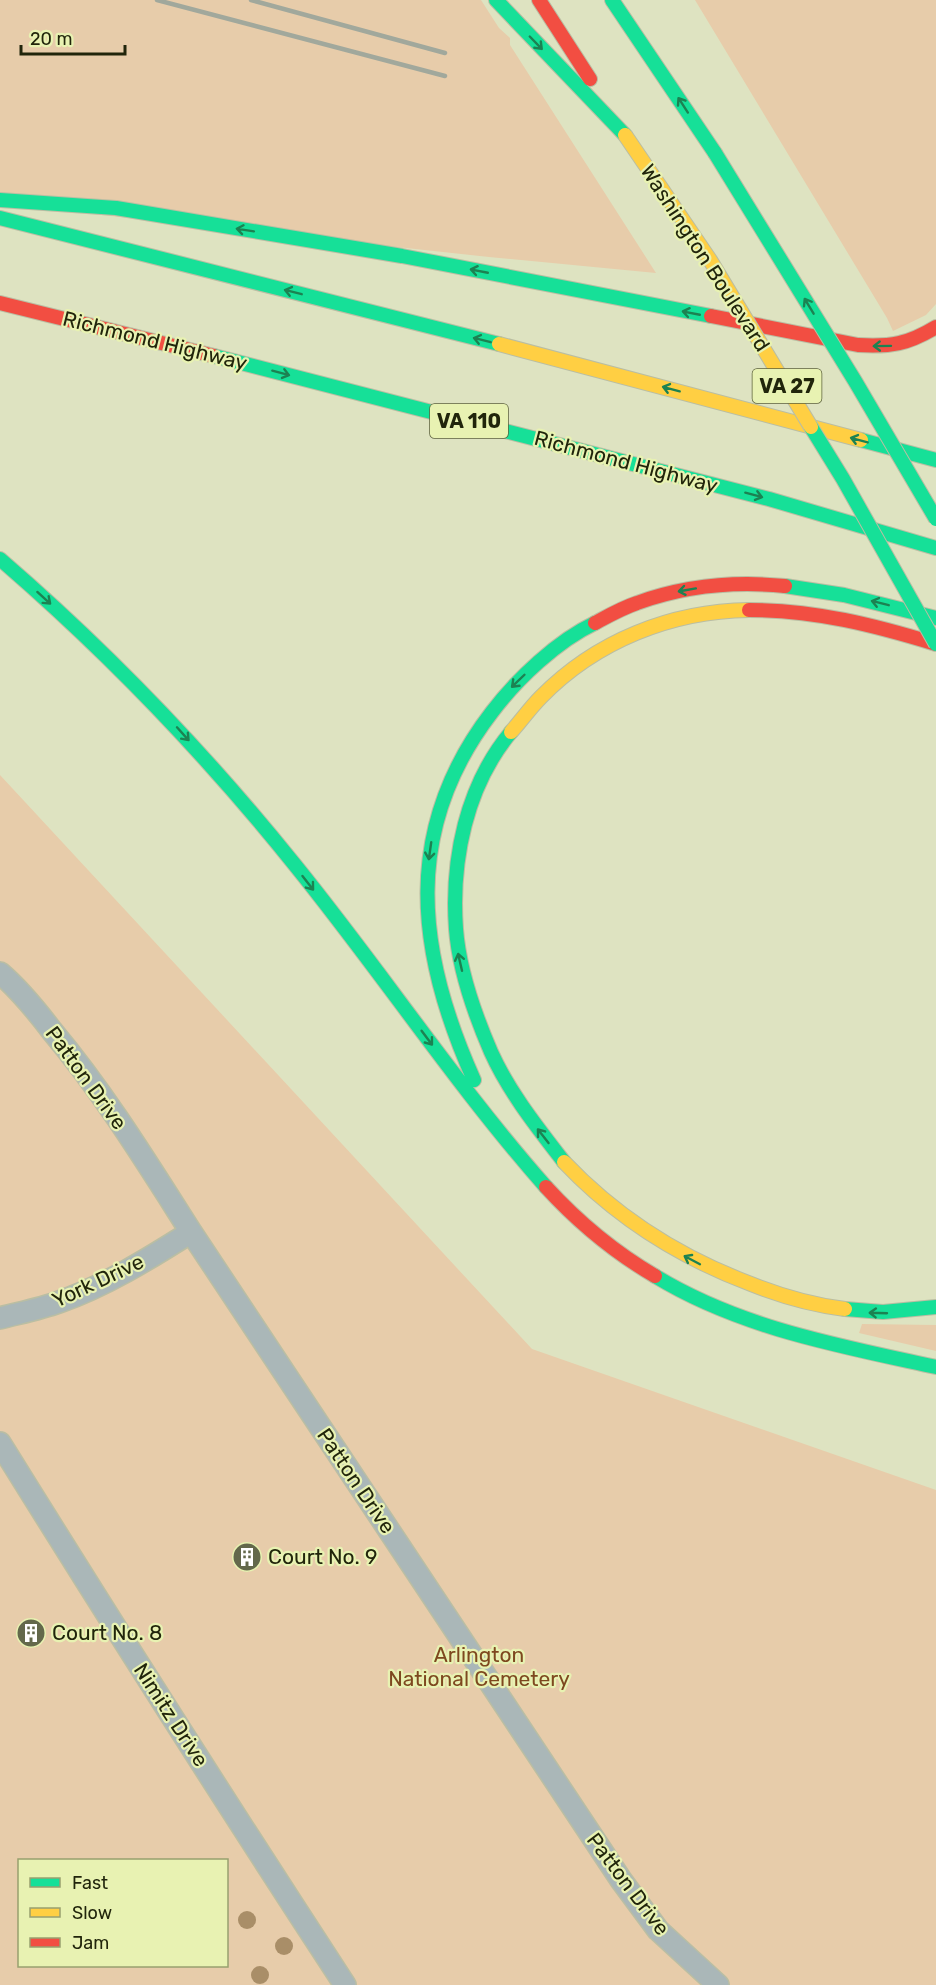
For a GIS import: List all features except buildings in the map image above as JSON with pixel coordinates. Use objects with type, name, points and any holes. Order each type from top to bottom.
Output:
[{"type":"highway","points":[[496,0],[625,135]]},
{"type":"highway","name":"Washington Boulevard","points":[[539,0],[625,135],[710,260],[843,479],[936,644]]},
{"type":"highway","name":"VA 27","points":[[612,0],[715,153],[849,371],[936,519]]},
{"type":"highway","points":[[622,0],[638,37]]},
{"type":"highway","points":[[0,200],[116,208],[402,256],[858,345],[898,346],[915,340],[936,327]]},
{"type":"highway","points":[[0,218],[578,364],[936,460]]},
{"type":"highway","name":"Richmond Highway","points":[[0,303],[139,336],[723,487],[936,548]]},
{"type":"highway","points":[[0,559],[118,667],[223,778],[328,908],[505,1139],[535,1175],[592,1232],[627,1258],[707,1304],[778,1329],[936,1367]]},
{"type":"highway","points":[[505,1139],[463,1056],[448,1015],[430,945],[426,882],[438,812],[467,745],[486,716],[533,666],[589,624],[652,598],[686,589],[756,584],[792,586],[875,601],[936,618]]},
{"type":"highway","points":[[936,644],[867,624],[763,610],[707,614],[675,620],[633,633],[604,647],[578,664],[529,708],[507,734],[490,760],[475,788],[463,820],[453,885],[457,948],[476,1017],[490,1049],[523,1109],[542,1136],[586,1185],[611,1207],[640,1229],[710,1270],[788,1297],[820,1306],[883,1313],[936,1307]]},
{"type":"lane","name":"Patton Drive","points":[[0,973],[15,986],[72,1054],[139,1150],[621,1880],[658,1929],[718,1985]]},
{"type":"lane","name":"York Drive","points":[[0,1318],[69,1298],[145,1261],[191,1232]]},
{"type":"lane","name":"Nimitz Drive","points":[[0,1443],[196,1755],[345,1985]]},
{"type":"green space","points":[[0,0],[481,0],[499,28],[510,38],[510,45],[656,273],[0,204]]},
{"type":"green space","points":[[695,0],[936,0],[936,304],[926,315],[893,331]]},
{"type":"green space","name":"Arlington National Cemetery","points":[[0,775],[532,1349],[936,1490],[936,1985],[0,1985]]},
{"type":"green space","points":[[862,1324],[936,1325],[936,1351],[859,1333]]},
{"type":"railway","points":[[157,0],[445,76]]},
{"type":"railway","points":[[251,0],[445,53]]},
{"type":"traffic: fast","points":[[496,0],[625,135]]},
{"type":"traffic: fast","points":[[612,0],[715,153]]},
{"type":"traffic: fast","points":[[715,153],[855,381],[936,519]]},
{"type":"traffic: fast","points":[[0,200],[116,208],[402,256],[711,316]]},
{"type":"traffic: fast","points":[[0,218],[499,344]]},
{"type":"traffic: fast","points":[[214,356],[769,499],[936,548]]},
{"type":"traffic: fast","points":[[811,427],[936,644]]},
{"type":"traffic: fast","points":[[861,440],[936,460]]},
{"type":"traffic: fast","points":[[0,559],[118,668],[226,783],[327,905],[481,1109],[546,1187]]},
{"type":"traffic: fast","points":[[785,586],[844,595],[936,618]]},
{"type":"traffic: fast","points":[[474,1080],[454,1032],[440,985],[430,938],[428,892],[431,846],[443,801],[463,756],[492,712],[526,674],[552,650],[595,623]]},
{"type":"traffic: fast","points":[[511,732],[483,776],[465,825],[456,877],[456,929],[464,976],[491,1052],[524,1109],[564,1162]]},
{"type":"traffic: fast","points":[[655,1276],[688,1294],[756,1322],[827,1343],[936,1367]]},
{"type":"traffic: fast","points":[[845,1309],[883,1312],[936,1307]]},
{"type":"traffic: slow","points":[[625,135],[710,260],[811,427]]},
{"type":"traffic: slow","points":[[499,344],[861,440]]},
{"type":"traffic: slow","points":[[511,732],[537,701],[563,677],[610,645],[663,623],[691,616],[749,610]]},
{"type":"traffic: slow","points":[[564,1162],[605,1201],[650,1234],[674,1248],[724,1273],[774,1292],[845,1309]]},
{"type":"traffic: jam","points":[[539,0],[590,79]]},
{"type":"traffic: jam","points":[[0,303],[214,356]]},
{"type":"traffic: jam","points":[[711,316],[858,345],[908,341],[936,327]]},
{"type":"traffic: jam","points":[[595,623],[637,603],[673,592],[710,586],[747,584],[785,586]]},
{"type":"traffic: jam","points":[[749,610],[797,613],[844,620],[936,644]]},
{"type":"traffic: jam","points":[[546,1187],[597,1236],[655,1276]]},
{"type":"place","name":"Court No. 9","points":[[247,1557]]},
{"type":"place","name":"Court No. 8","points":[[31,1633]]}]
